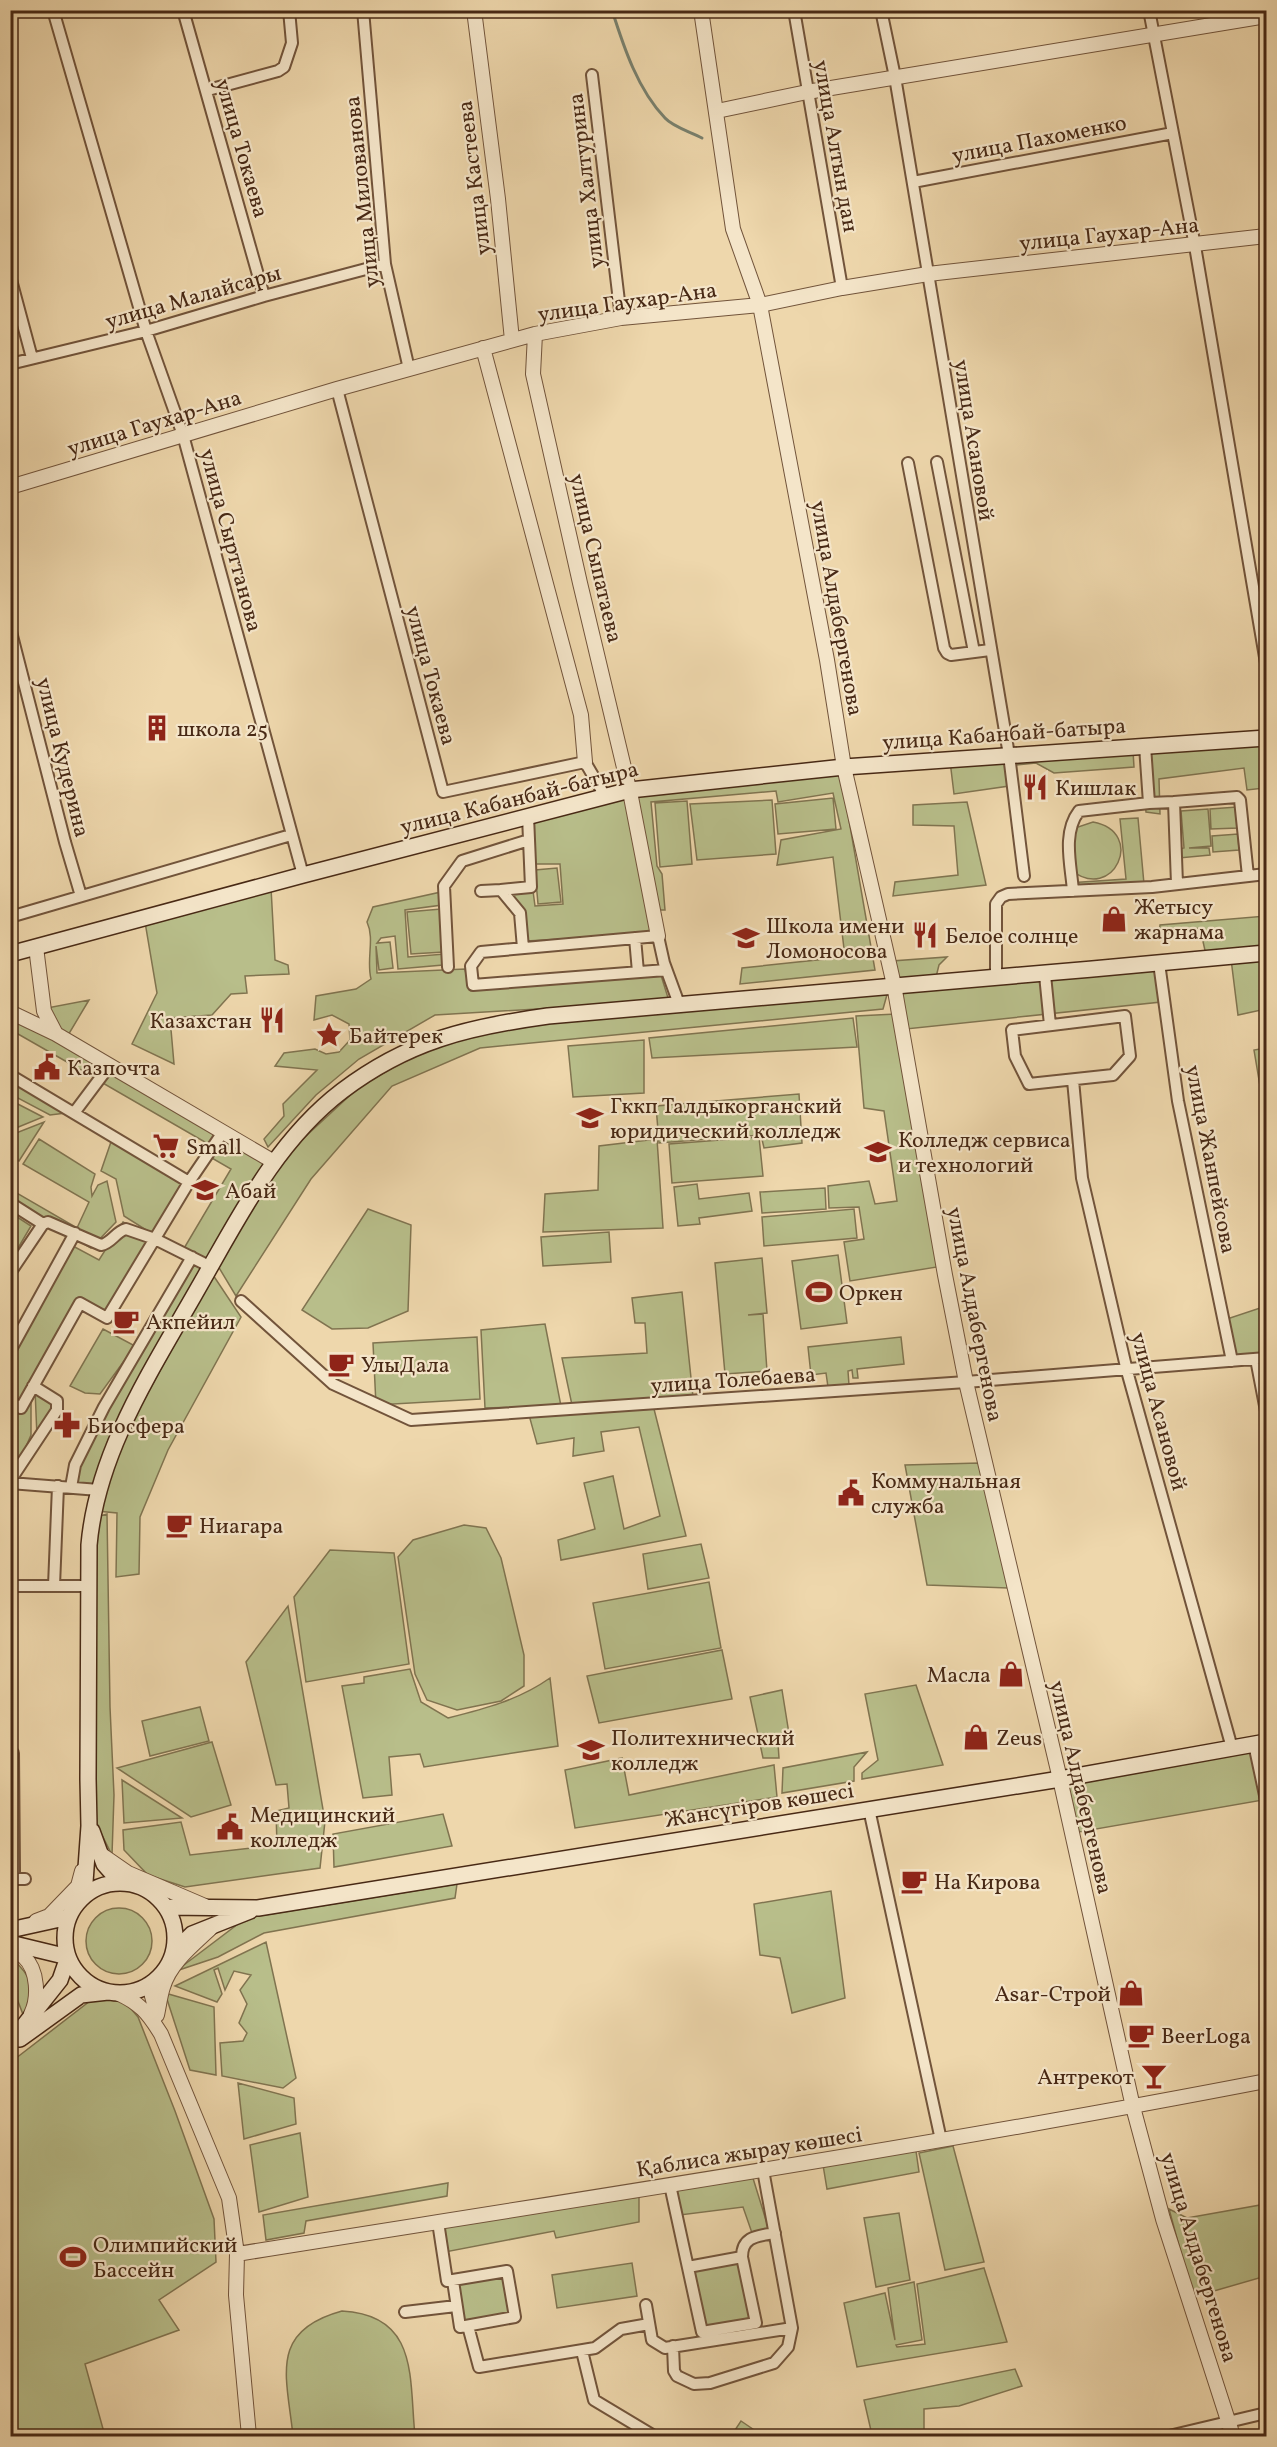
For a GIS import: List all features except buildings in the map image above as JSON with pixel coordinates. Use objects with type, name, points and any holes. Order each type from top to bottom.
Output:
[{"type":"main road","name":"улица Кабанбай-батыра","points":[[10,954],[303,874],[630,790],[844,767],[1266,738]]},
{"type":"main road","points":[[120,1882],[94,1850],[89,1826],[88,1586],[91,1520],[99,1490],[110,1456],[131,1410],[211,1267],[274,1162],[306,1125],[340,1092],[435,1038],[503,1022],[679,1004],[894,985],[1045,975],[1266,953]]},
{"type":"main road","name":"Жансүгіров көшесі","points":[[258,1908],[1060,1779],[1260,1743]]},
{"type":"main road","points":[[94,1850],[84,1896],[69,1917],[65,1930],[69,1957],[76,1971],[87,1982],[101,1990],[117,1993]]},
{"type":"main road","points":[[84,1896],[107,1884],[120,1882],[138,1885],[154,1894],[166,1907],[174,1929],[174,1952]]},
{"type":"main road","points":[[166,1907],[258,1908]]},
{"type":"main road","points":[[10,2044],[81,1995],[134,1991],[149,1984],[160,1976],[174,1952],[192,1934],[258,1908]]},
{"type":"main road","points":[[13,1934],[69,1917]]},
{"type":"main road","points":[[13,1934],[69,1957]]},
{"type":"main road","points":[[10,2044],[60,1980],[69,1957]]},
{"type":"street","name":"улица Сырттанова","points":[[53,10],[146,331],[183,435],[303,874]]},
{"type":"street","name":"улица Токаева","points":[[183,10],[208,90],[264,296]]},
{"type":"street","points":[[208,90],[284,67],[292,43],[289,10]]},
{"type":"street","name":"улица Милованова","points":[[363,10],[385,264],[409,369]]},
{"type":"street","name":"улица Кастеева","points":[[474,10],[498,200],[512,340]]},
{"type":"street","name":"улица Алдабергенова","points":[[701,10],[733,228],[760,305],[827,660],[844,767],[894,985],[966,1383],[1060,1779],[1133,2107],[1164,2219],[1233,2436]]},
{"type":"street","name":"улица Алтын дан","points":[[794,10],[842,288]]},
{"type":"street","name":"улица Асановой","points":[[881,10],[895,77],[1009,755],[1024,876]]},
{"type":"street","points":[[1149,10],[1195,246],[1266,663]]},
{"type":"street","points":[[717,111],[807,92],[1266,16]]},
{"type":"street","name":"улица Халтурина","points":[[592,75],[621,318]]},
{"type":"street","name":"улица Пахоменко","points":[[913,182],[1173,133]]},
{"type":"street","name":"улица Гаухар-Ана","points":[[10,487],[337,389],[535,334],[621,318],[760,305],[842,288],[928,274],[1195,246],[1266,236]]},
{"type":"street","name":"улица Малайсары","points":[[10,364],[146,331],[264,296],[385,264]]},
{"type":"street","points":[[10,276],[32,358]]},
{"type":"street","name":"улица Сыпатаева","points":[[535,334],[533,374],[577,571],[630,790],[658,936]]},
{"type":"street","points":[[483,348],[581,715],[585,762],[605,796]]},
{"type":"street","name":"улица Токаева","points":[[337,389],[443,792],[585,762]]},
{"type":"street","points":[[937,462],[974,652]]},
{"type":"street","points":[[908,463],[944,648],[951,655],[990,650]]},
{"type":"street","name":"улица Кудерина","points":[[10,628],[81,896]]},
{"type":"street","points":[[1145,746],[1149,803]]},
{"type":"street","points":[[1073,891],[1068,833],[1072,820],[1079,811],[1149,803],[1237,797],[1240,800],[1248,876]]},
{"type":"street","points":[[1174,802],[1176,884]]},
{"type":"street","points":[[481,891],[531,887],[528,816]]},
{"type":"street","points":[[10,917],[291,835]]},
{"type":"street","points":[[448,967],[444,886],[462,861],[529,840]]},
{"type":"street","points":[[996,978],[996,904],[1001,897],[1008,894],[1176,884],[1266,874]]},
{"type":"street","points":[[501,890],[520,914],[523,948]]},
{"type":"street","points":[[666,969],[473,985],[471,966],[481,952],[658,936],[666,969],[679,1004]]},
{"type":"street","points":[[635,938],[638,972]]},
{"type":"street","points":[[36,947],[44,1011],[56,1034]]},
{"type":"street","name":"улица Жанпейсова","points":[[1159,963],[1178,1101],[1232,1361]]},
{"type":"street","points":[[1045,975],[1050,1025]]},
{"type":"street","points":[[10,1012],[56,1034],[274,1162]]},
{"type":"street","points":[[1125,1016],[1130,1056],[1113,1075],[1029,1084],[1015,1056],[1012,1030],[1050,1025],[1125,1016]]},
{"type":"street","points":[[74,1113],[110,1065]]},
{"type":"street","points":[[10,1075],[189,1182]]},
{"type":"street","name":"улица Асановой","points":[[1073,1080],[1082,1178],[1127,1371],[1232,1748]]},
{"type":"street","points":[[10,1402],[21,1408],[80,1303],[107,1318],[189,1182],[223,1132]]},
{"type":"street","points":[[10,1203],[43,1224],[53,1222],[101,1245],[110,1242],[119,1232],[126,1229],[155,1239],[211,1267]]},
{"type":"street","points":[[10,1273],[43,1224]]},
{"type":"street","points":[[10,1352],[75,1233]]},
{"type":"street","points":[[71,1487],[75,1465],[104,1407],[192,1257]]},
{"type":"street","name":"улица Толебаева","points":[[241,1300],[333,1384],[411,1420],[966,1383],[1261,1359]]},
{"type":"street","points":[[1261,1359],[1266,1411]]},
{"type":"street","points":[[33,1386],[57,1401],[57,1410],[10,1482],[99,1490]]},
{"type":"street","points":[[54,1586],[58,1486]]},
{"type":"street","points":[[10,1586],[88,1586]]},
{"type":"street","points":[[1260,1743],[1266,1800]]},
{"type":"street","points":[[10,1753],[14,1753],[14,1871],[11,1880],[25,1879]]},
{"type":"street","points":[[869,1809],[941,2140]]},
{"type":"street","points":[[13,1934],[49,1916],[78,1886],[94,1850],[128,1873],[210,1908]]},
{"type":"street","points":[[153,2015],[163,1985],[171,1971],[180,1958],[213,1926]]},
{"type":"street","points":[[10,1950],[24,1957],[31,1966],[35,1981],[37,1995],[35,2007],[27,2021]]},
{"type":"street","points":[[149,1984],[153,2015],[229,2198],[237,2253],[236,2295],[249,2436]]},
{"type":"street","points":[[117,1993],[135,2001],[153,2015]]},
{"type":"street","points":[[72,2001],[100,1994],[120,1997],[153,2015]]},
{"type":"street","name":"Қаблиса жырау көшесі","points":[[237,2253],[763,2170],[1133,2107],[1266,2081]]},
{"type":"street","points":[[673,2346],[674,2371],[677,2376],[694,2384],[710,2383],[774,2363],[788,2347],[792,2328],[763,2170]]},
{"type":"street","points":[[669,2185],[702,2332],[756,2323],[742,2248],[753,2236],[775,2233]]},
{"type":"street","points":[[438,2222],[447,2281],[453,2280],[507,2271],[515,2318],[460,2327],[453,2280]]},
{"type":"street","points":[[688,2266],[742,2257]]},
{"type":"street","points":[[646,2305],[652,2340],[665,2348],[792,2328]]},
{"type":"street","points":[[405,2312],[456,2306]]},
{"type":"street","points":[[468,2326],[479,2367],[596,2348],[621,2329],[649,2324]]},
{"type":"street","points":[[582,2350],[594,2400],[654,2436]]},
{"type":"street","points":[[1169,2436],[1266,2413]]},
{"type":"green space","points":[[1266,741],[1266,808],[1264,788],[1247,790],[1244,768],[1159,779],[1160,814],[1146,812],[1140,750]]},
{"type":"green space","points":[[1133,751],[1134,767],[1054,773],[1036,763],[1015,765],[1015,758]]},
{"type":"green space","points":[[1005,759],[1009,786],[954,794],[950,761]]},
{"type":"green space","points":[[841,774],[875,970],[740,984],[742,968],[845,957],[833,857],[777,865],[781,840],[841,829],[833,793],[778,802],[776,791],[651,802],[657,866],[662,874],[665,910],[657,910],[636,793]]},
{"type":"green space","points":[[628,795],[654,934],[526,941],[510,892],[533,891],[535,906],[563,904],[560,864],[533,864],[531,818]]},
{"type":"green space","points":[[833,798],[836,829],[778,834],[775,804]]},
{"type":"green space","points":[[772,800],[776,854],[697,860],[690,804]]},
{"type":"green space","points":[[687,801],[692,864],[660,867],[655,803]]},
{"type":"green space","points":[[967,802],[986,885],[893,896],[895,882],[958,875],[954,826],[913,825],[913,805]]},
{"type":"green space","points":[[1237,807],[1238,828],[1211,829],[1210,809]]},
{"type":"green space","points":[[1208,809],[1211,846],[1189,848],[1209,848],[1210,855],[1179,858],[1179,849],[1184,848],[1181,811]]},
{"type":"green space","points":[[1138,818],[1144,884],[1070,896],[1068,883],[1126,879],[1120,819]]},
{"type":"green space","points":[[1093,822],[1109,828],[1118,838],[1121,851],[1118,862],[1111,872],[1100,878],[1086,878],[1071,870],[1075,828]]},
{"type":"green space","points":[[1238,834],[1239,850],[1213,852],[1212,836]]},
{"type":"green space","points":[[557,868],[561,902],[538,904],[535,870]]},
{"type":"green space","points":[[271,888],[275,960],[288,965],[289,974],[245,976],[247,993],[231,994],[212,1015],[170,1018],[174,1064],[132,1044],[157,993],[145,922]]},
{"type":"green space","points":[[441,892],[442,905],[405,910],[408,957],[445,954],[443,965],[398,969],[395,936],[381,938],[377,943],[390,942],[393,968],[379,970],[376,946],[377,973],[465,969],[469,988],[660,972],[669,1001],[435,1015],[359,1059],[316,1095],[268,1147],[264,1139],[284,1116],[283,1104],[317,1070],[275,1066],[284,1053],[315,1049],[326,1054],[339,1052],[350,1040],[349,1024],[332,1015],[314,1020],[316,996],[356,989],[371,979],[370,935],[367,922],[373,907]]},
{"type":"green space","points":[[441,909],[444,952],[411,954],[407,912]]},
{"type":"green space","points":[[1266,916],[1266,949],[1206,955],[1200,928],[1159,935],[1160,925]]},
{"type":"green space","points":[[947,957],[939,965],[936,977],[896,982],[892,961]]},
{"type":"green space","points":[[1266,957],[1266,1009],[1238,1015],[1231,959]]},
{"type":"green space","points":[[1155,969],[1161,1002],[906,1029],[899,990]]},
{"type":"green space","points":[[888,991],[883,1009],[480,1048],[392,1086],[311,1179],[236,1296],[218,1266],[280,1160],[359,1087],[434,1044],[534,1018]]},
{"type":"green space","points":[[89,1000],[67,1037],[47,1008]]},
{"type":"green space","points":[[11,1011],[106,1067],[95,1078],[11,1030]]},
{"type":"green space","points":[[896,1014],[937,1267],[850,1281],[844,1242],[864,1239],[859,1207],[829,1208],[828,1186],[869,1181],[875,1204],[897,1201],[884,1111],[864,1108],[856,1016]]},
{"type":"green space","points":[[853,1018],[857,1047],[652,1058],[649,1038]]},
{"type":"green space","points":[[644,1040],[644,1093],[573,1097],[568,1046]]},
{"type":"green space","points":[[1266,1048],[1266,1085],[1260,1086],[1254,1050]]},
{"type":"green space","points":[[111,1069],[219,1134],[210,1145],[101,1082]]},
{"type":"green space","points":[[19,1083],[66,1113],[50,1115],[14,1096]]},
{"type":"green space","points":[[799,1094],[802,1143],[764,1148],[761,1135],[659,1143],[656,1106]]},
{"type":"green space","points":[[12,1101],[43,1117],[11,1130]]},
{"type":"green space","points":[[44,1122],[19,1161],[11,1157],[11,1135]]},
{"type":"green space","points":[[224,1135],[270,1163],[210,1263],[183,1250],[231,1169],[210,1157]]},
{"type":"green space","points":[[759,1137],[763,1176],[672,1183],[669,1144]]},
{"type":"green space","points":[[39,1139],[95,1174],[91,1187],[92,1196],[98,1185],[107,1181],[116,1222],[91,1248],[11,1202],[10,1189],[77,1228],[89,1202],[23,1164]]},
{"type":"green space","points":[[112,1139],[184,1183],[154,1235],[124,1216],[116,1179],[101,1171]]},
{"type":"green space","points":[[657,1139],[663,1228],[543,1232],[545,1194],[598,1190],[599,1146]]},
{"type":"green space","points":[[697,1184],[699,1199],[749,1193],[752,1211],[699,1218],[700,1224],[678,1226],[674,1187]]},
{"type":"green space","points":[[825,1188],[826,1209],[762,1213],[760,1192]]},
{"type":"green space","points":[[368,1209],[411,1225],[408,1311],[368,1328],[332,1329],[302,1310]]},
{"type":"green space","name":"Оркен","points":[[854,1209],[857,1238],[764,1246],[762,1217]]},
{"type":"green space","points":[[11,1213],[31,1226],[11,1260]]},
{"type":"green space","points":[[123,1222],[153,1240],[106,1316],[80,1301],[20,1406],[11,1400],[11,1355],[73,1246],[99,1260]]},
{"type":"green space","points":[[609,1232],[611,1262],[543,1266],[541,1237]]},
{"type":"green space","name":"Оркен","points":[[838,1255],[847,1323],[801,1329],[792,1261]]},
{"type":"green space","points":[[762,1258],[767,1313],[748,1315],[763,1314],[767,1371],[725,1374],[715,1263]]},
{"type":"green space","points":[[193,1260],[206,1268],[97,1487],[74,1484],[77,1467]]},
{"type":"green space","points":[[213,1275],[241,1317],[168,1450],[140,1517],[139,1574],[116,1577],[117,1513],[97,1511],[113,1456]]},
{"type":"green space","points":[[682,1292],[693,1397],[572,1405],[562,1358],[647,1353],[645,1323],[635,1323],[632,1298]]},
{"type":"green space","points":[[1266,1306],[1266,1354],[1234,1358],[1227,1319]]},
{"type":"green space","points":[[545,1324],[561,1406],[485,1408],[481,1330]]},
{"type":"green space","points":[[103,1329],[135,1346],[100,1394],[85,1393],[70,1386]]},
{"type":"green space","points":[[477,1337],[480,1399],[376,1405],[373,1343]]},
{"type":"green space","name":"Оркен","points":[[901,1337],[904,1364],[857,1369],[858,1378],[853,1378],[852,1370],[848,1371],[849,1385],[828,1387],[826,1373],[811,1375],[808,1347]]},
{"type":"green space","points":[[35,1389],[62,1401],[37,1437]]},
{"type":"green space","points":[[31,1395],[31,1435],[11,1481],[11,1405],[22,1411]]},
{"type":"green space","points":[[654,1409],[686,1536],[561,1560],[558,1540],[595,1529],[584,1483],[613,1476],[624,1529],[660,1516],[639,1427],[601,1432],[604,1451],[573,1456],[574,1438],[537,1444],[529,1415]]},
{"type":"green space","points":[[979,1463],[1008,1588],[927,1585],[905,1465]]},
{"type":"green space","points":[[107,1514],[110,1707],[114,1795],[112,1855],[94,1819],[96,1517]]},
{"type":"green space","points":[[464,1525],[486,1528],[501,1558],[524,1655],[524,1686],[501,1701],[457,1710],[427,1700],[415,1674],[398,1557],[413,1540]]},
{"type":"green space","points":[[701,1544],[709,1578],[648,1589],[643,1554]]},
{"type":"green space","points":[[330,1550],[394,1553],[409,1664],[306,1682],[294,1597]]},
{"type":"green space","points":[[709,1582],[721,1648],[605,1669],[593,1603]]},
{"type":"green space","points":[[288,1606],[325,1821],[320,1868],[185,1887],[148,1875],[124,1850],[123,1830],[181,1822],[190,1855],[277,1845],[276,1811],[289,1808],[287,1784],[276,1785],[246,1662]]},
{"type":"green space","points":[[722,1650],[732,1699],[599,1723],[587,1676]]},
{"type":"green space","points":[[410,1669],[421,1702],[448,1718],[514,1698],[550,1678],[558,1746],[424,1767],[420,1754],[389,1757],[392,1795],[363,1798],[342,1686],[364,1683],[364,1677]]},
{"type":"green space","points":[[916,1685],[943,1765],[862,1779],[862,1773],[878,1760],[865,1694]]},
{"type":"green space","points":[[782,1690],[790,1740],[778,1743],[779,1758],[763,1758],[750,1697]]},
{"type":"green space","points":[[200,1707],[209,1741],[150,1756],[142,1721]]},
{"type":"green space","points":[[212,1742],[231,1805],[191,1817],[117,1768]]},
{"type":"green space","points":[[1251,1750],[1263,1800],[1079,1832],[1068,1783]]},
{"type":"green space","points":[[867,1752],[854,1767],[854,1781],[782,1793],[783,1768]]},
{"type":"green space","points":[[622,1758],[629,1795],[774,1765],[777,1797],[575,1828],[565,1770]]},
{"type":"green space","points":[[122,1780],[182,1818],[124,1823]]},
{"type":"green space","points":[[443,1814],[452,1846],[334,1867],[333,1834]]},
{"type":"green space","points":[[457,1884],[455,1898],[264,1933],[218,1957],[176,1971],[246,1918]]},
{"type":"green space","points":[[831,1891],[845,1998],[792,2013],[780,1958],[760,1955],[754,1904]]},
{"type":"green space","points":[[125,1908],[143,1917],[150,1928],[152,1941],[150,1954],[143,1965],[132,1972],[113,1974],[95,1965],[88,1954],[86,1935],[95,1917],[106,1910]]},
{"type":"green space","points":[[266,1942],[296,2078],[283,2088],[222,2076],[220,2043],[243,2041],[247,2033],[239,2023],[247,2004],[240,1990],[251,1975],[234,1971],[225,1990],[218,1968],[214,1970],[222,1994],[217,2002],[175,1986]]},
{"type":"green space","points":[[10,1957],[24,1972],[34,1990],[24,2017],[11,1983]]},
{"type":"green space","points":[[165,1993],[214,2007],[216,2075],[190,2070]]},
{"type":"green space","points":[[112,1997],[126,2003],[138,2017],[175,2111],[214,2219],[216,2262],[159,2300],[179,2330],[85,2364],[105,2436],[19,2436],[11,2426],[11,2062],[90,2001]]},
{"type":"green space","points":[[238,2083],[294,2098],[296,2124],[244,2139]]},
{"type":"green space","points":[[300,2133],[308,2197],[259,2212],[250,2145]]},
{"type":"green space","points":[[953,2146],[984,2262],[945,2270],[919,2153]]},
{"type":"green space","points":[[916,2151],[919,2172],[827,2189],[823,2165]]},
{"type":"green space","points":[[752,2175],[769,2230],[752,2233],[743,2207],[680,2215],[674,2189]]},
{"type":"green space","points":[[448,2183],[447,2196],[306,2221],[304,2233],[266,2240],[263,2215]]},
{"type":"green space","points":[[639,2197],[639,2222],[556,2238],[554,2231],[440,2253],[434,2228]]},
{"type":"green space","points":[[1266,2204],[1266,2276],[1193,2297],[1169,2209],[1187,2218]]},
{"type":"green space","points":[[899,2213],[910,2280],[876,2287],[864,2218]]},
{"type":"green space","points":[[738,2262],[750,2319],[704,2327],[692,2270]]},
{"type":"green space","points":[[632,2263],[637,2296],[557,2308],[552,2275]]},
{"type":"green space","points":[[984,2268],[1007,2342],[857,2367],[844,2303],[885,2293],[895,2340],[888,2288],[914,2282],[922,2340],[896,2345],[897,2347],[925,2344],[917,2284]]},
{"type":"green space","points":[[503,2275],[511,2315],[462,2322],[456,2284]]},
{"type":"green space","points":[[342,2311],[367,2315],[385,2324],[397,2337],[405,2353],[410,2372],[415,2436],[293,2436],[286,2376],[292,2344],[302,2331],[318,2320]]},
{"type":"green space","points":[[1015,2369],[1022,2386],[959,2406],[924,2409],[924,2436],[872,2435],[864,2400]]},
{"type":"green space","points":[[741,2421],[763,2436],[731,2436]]},
{"type":"waterway","points":[[612,10],[633,68],[655,107],[673,124],[702,138]]},
{"type":"place","name":"школа 25","points":[[157,728]]},
{"type":"place","name":"Кишлак","points":[[1035,787]]},
{"type":"place","name":"Жетысу жарнама","points":[[1114,919]]},
{"type":"place","name":"Белое солнце","points":[[925,935]]},
{"type":"place","name":"Школа имени Ломоносова","points":[[746,938]]},
{"type":"place","name":"Казахстан","points":[[272,1020]]},
{"type":"place","name":"Байтерек","points":[[329,1035]]},
{"type":"place","name":"Казпочта","points":[[47,1067]]},
{"type":"place","name":"Гккп Талдыкорганский юридический колледж","points":[[590,1118]]},
{"type":"place","name":"Small","points":[[166,1146]]},
{"type":"place","name":"Колледж сервиса и технологий","points":[[878,1152]]},
{"type":"place","name":"Абай","points":[[205,1190]]},
{"type":"place","name":"Оркен","points":[[819,1292]]},
{"type":"place","name":"Акпейил","points":[[126,1321]]},
{"type":"place","name":"УлыДала","points":[[341,1364]]},
{"type":"place","name":"Биосфера","points":[[67,1425]]},
{"type":"place","name":"Коммунальная служба","points":[[851,1493]]},
{"type":"place","name":"Ниагара","points":[[179,1525]]},
{"type":"place","name":"Масла","points":[[1011,1674]]},
{"type":"place","name":"Zeus","points":[[976,1737]]},
{"type":"place","name":"Политехнический колледж","points":[[591,1750]]},
{"type":"place","name":"Медицинский колледж","points":[[230,1827]]},
{"type":"place","name":"На Кирова","points":[[914,1881]]},
{"type":"place","name":"Asar-Строй","points":[[1131,1993]]},
{"type":"place","name":"BeerLoga","points":[[1141,2035]]},
{"type":"place","name":"Антрекот","points":[[1154,2076]]},
{"type":"place","name":"Олимпийский Бассейн","points":[[73,2257]]}]
